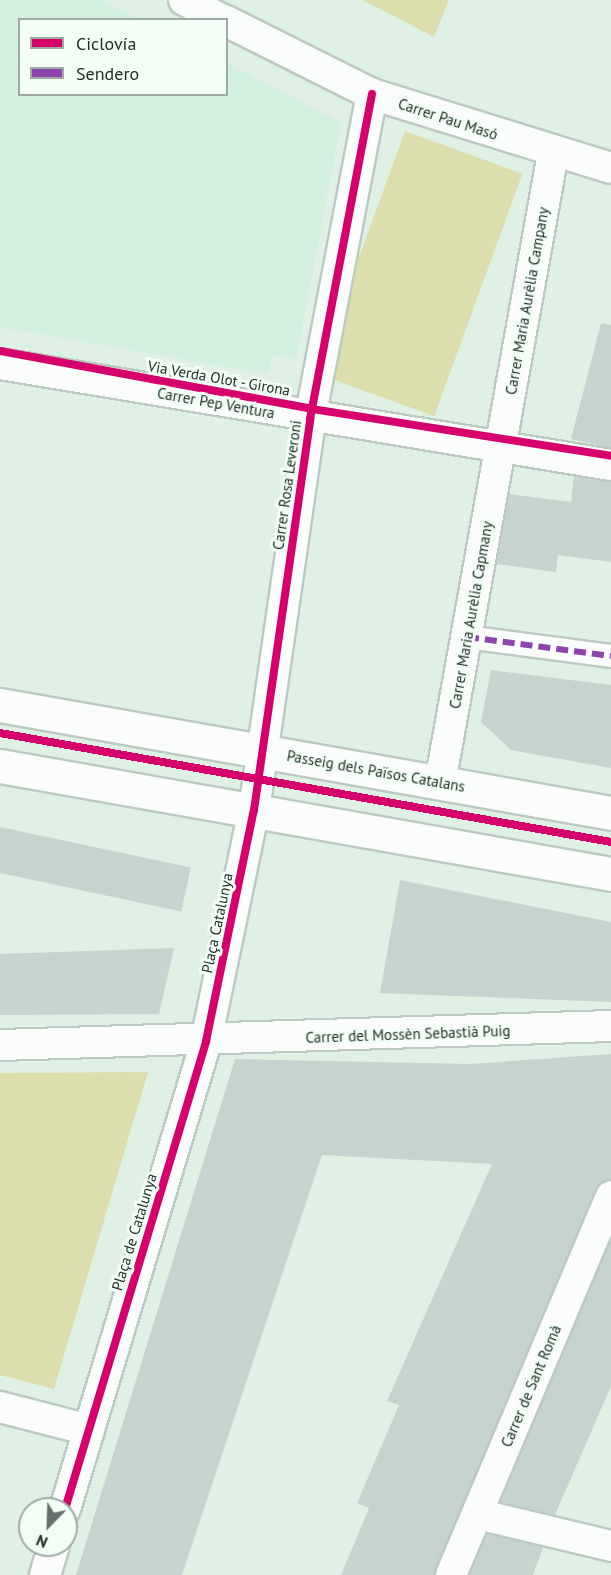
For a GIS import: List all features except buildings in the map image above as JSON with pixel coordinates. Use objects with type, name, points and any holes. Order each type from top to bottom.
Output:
[{"type":"main road","name":"Passeig dels Països Catalans","points":[[0,705],[611,813]]},
{"type":"main road","points":[[0,766],[611,874]]},
{"type":"street","name":"Carrer Pau Masó","points":[[184,0],[221,18]]},
{"type":"street","name":"Carrer Pau Masó","points":[[228,22],[372,94],[553,154],[611,168]]},
{"type":"street","name":"Carrer Rosa Leveroni","points":[[254,810],[310,420],[372,94]]},
{"type":"street","name":"Carrer Maria Aurèlia Campany","points":[[502,448],[553,154]]},
{"type":"street","name":"Carrer Pep Ventura","points":[[0,364],[310,420],[611,465]]},
{"type":"street","name":"Carrer Maria Aurèlia Capmany","points":[[440,783],[502,448]]},
{"type":"street","points":[[466,637],[611,656]]},
{"type":"street","name":"Plaça Catalunya","points":[[206,1041],[254,810]]},
{"type":"street","name":"Carrer del Mossèn Sebastià Puig","points":[[206,1041],[611,1026]]},
{"type":"street","points":[[0,1046],[206,1041]]},
{"type":"street","name":"Plaça de Catalunya","points":[[69,1497],[206,1041]]},
{"type":"street","name":"Carrer de Sant Romà","points":[[451,1575],[611,1196]]},
{"type":"street","points":[[0,1407],[89,1430]]},
{"type":"street","points":[[477,1514],[611,1546]]},
{"type":"street","points":[[45,1575],[50,1557]]},
{"type":"shaded area","points":[[0,0],[99,0],[136,18],[18,18],[18,96],[228,96],[228,65],[341,122],[296,359],[272,355],[268,374],[0,327]]},
{"type":"green space","points":[[363,0],[449,0],[434,37]]},
{"type":"green space","points":[[405,131],[522,174],[434,416],[317,373]]},
{"type":"green space","points":[[148,1072],[54,1389],[0,1375],[0,1073]]},
{"type":"marked path","points":[[467,637],[611,656]]},
{"type":"cycle path","points":[[69,1497],[206,1041],[254,810],[310,419],[372,94]]},
{"type":"cycle path","name":"Via Verda Olot - Girona","points":[[0,351],[312,409],[611,456]]},
{"type":"cycle path","points":[[0,733],[611,842]]}]
